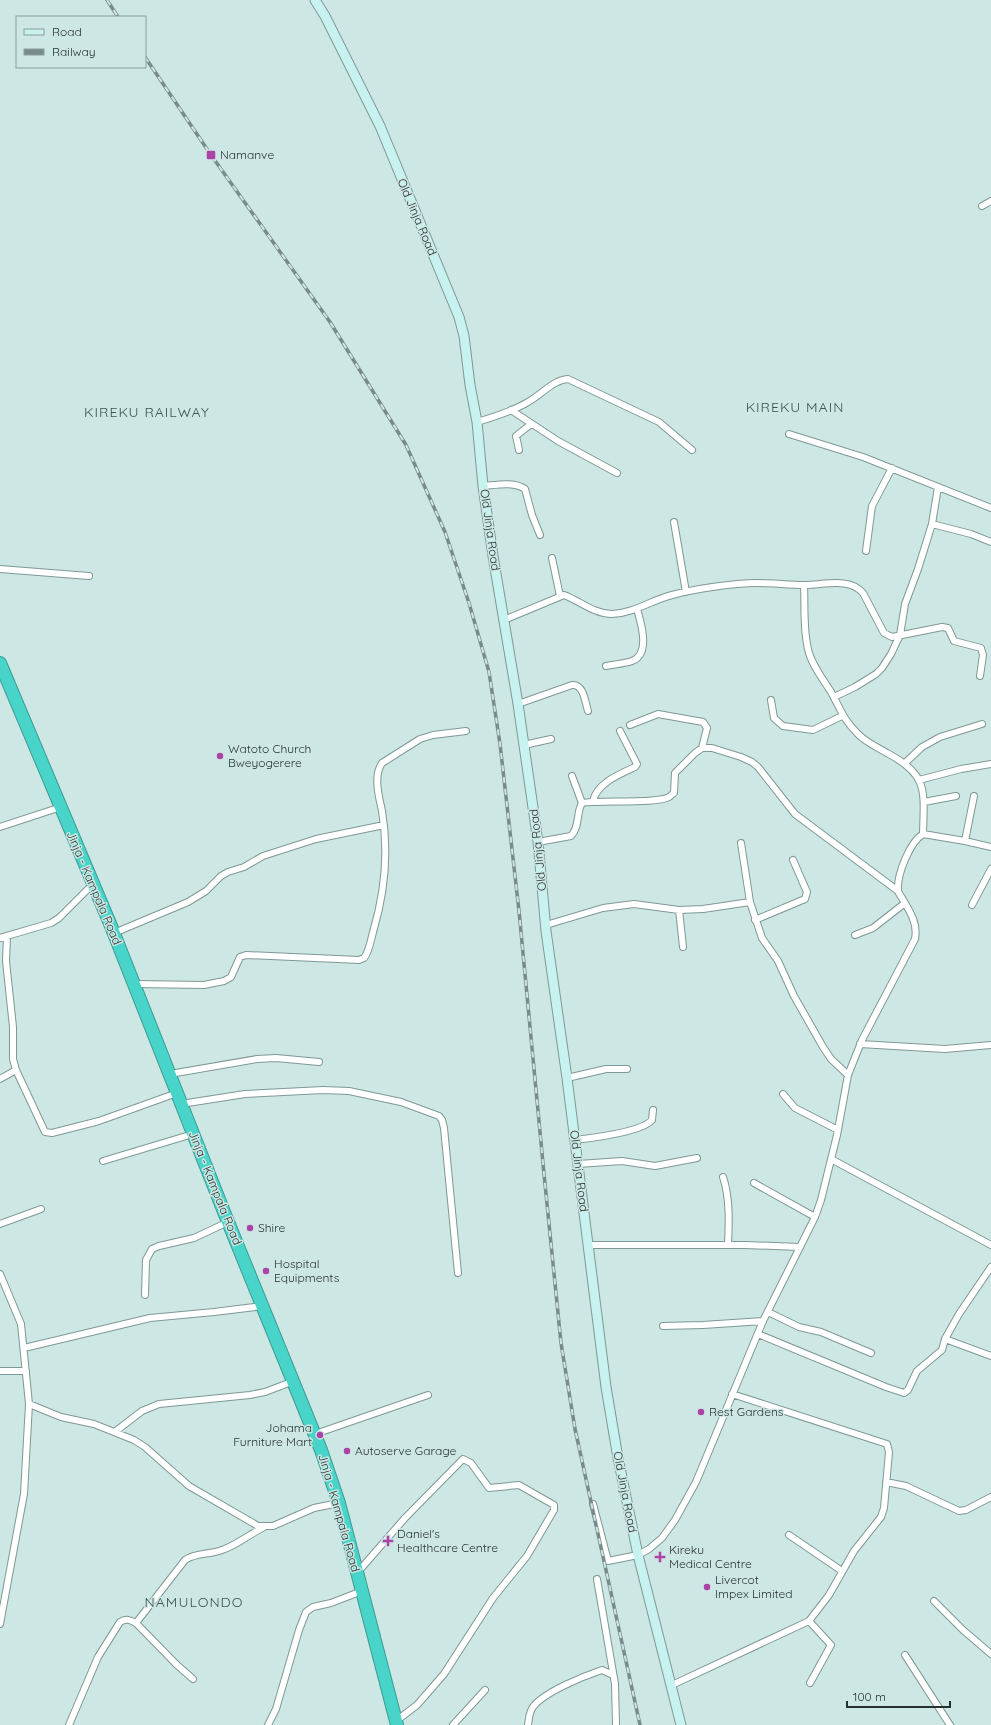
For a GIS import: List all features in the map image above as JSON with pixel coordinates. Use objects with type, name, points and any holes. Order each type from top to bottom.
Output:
[{"type":"highway","name":"Jinja - Kampala Road","points":[[0,663],[61,807],[92,885],[114,933],[228,1222],[315,1434],[339,1503],[396,1723]]},
{"type":"main road","name":"Old Jinja Road","points":[[315,0],[376,119],[459,317],[464,336],[470,385],[477,422],[483,486],[518,704],[538,842],[546,925],[606,1387],[618,1458],[638,1556],[681,1725]]},
{"type":"street","points":[[982,206],[991,201]]},
{"type":"street","points":[[477,422],[511,410],[528,402],[562,379],[568,379],[659,422],[692,450]]},
{"type":"street","points":[[511,410],[558,441],[617,473]]},
{"type":"street","points":[[519,450],[516,436],[531,424]]},
{"type":"street","points":[[789,434],[828,445],[892,468],[991,508]]},
{"type":"street","points":[[866,550],[872,506],[892,468]]},
{"type":"street","points":[[483,486],[501,484],[520,485],[525,489],[532,515],[540,535]]},
{"type":"street","points":[[834,697],[855,687],[882,668],[900,634],[905,604],[918,570],[932,524],[938,487]]},
{"type":"street","points":[[674,522],[686,592]]},
{"type":"street","points":[[932,524],[971,534],[991,542]]},
{"type":"street","points":[[552,558],[560,596]]},
{"type":"street","points":[[0,569],[89,576]]},
{"type":"street","points":[[504,620],[564,595],[588,607],[605,613],[621,613],[637,609],[658,599],[686,592],[755,583],[854,585],[863,593],[884,633],[892,637],[900,634],[942,627],[948,628],[954,641],[981,648],[984,655],[980,676]]},
{"type":"street","points":[[804,585],[808,651],[811,659],[834,697],[842,716],[858,735],[905,763],[914,771],[920,780],[924,802],[923,834]]},
{"type":"street","points":[[606,666],[633,661],[640,655],[643,644],[642,627],[637,609]]},
{"type":"street","points":[[518,704],[572,685],[577,685],[581,687],[588,711]]},
{"type":"street","points":[[771,700],[774,718],[784,726],[813,730],[842,716]]},
{"type":"street","points":[[630,725],[658,714],[703,722],[707,728],[702,748]]},
{"type":"street","points":[[905,763],[922,747],[940,737],[982,724]]},
{"type":"street","points":[[134,984],[204,985],[214,983],[231,977],[240,957],[246,955],[336,960],[359,960],[364,958],[379,913],[385,876],[384,825],[378,794],[378,772],[382,763],[420,739],[433,735],[466,731]]},
{"type":"street","points":[[593,801],[594,796],[602,787],[614,778],[635,767],[637,764],[635,757],[620,731]]},
{"type":"street","points":[[524,745],[552,739]]},
{"type":"street","points":[[582,803],[593,801],[647,800],[669,797],[674,793],[675,773],[702,748],[712,748],[752,762],[795,814],[898,891],[915,921],[916,931],[915,939],[860,1044],[848,1075],[838,1130],[821,1200],[800,1247],[763,1320],[696,1482],[679,1514],[662,1538],[649,1549],[638,1556],[608,1561],[593,1504]]},
{"type":"street","points":[[920,780],[961,769],[991,764]]},
{"type":"street","points":[[538,842],[571,836],[576,830],[580,806],[582,803],[578,788],[572,776]]},
{"type":"street","points":[[924,802],[956,796]]},
{"type":"street","points":[[965,840],[974,796]]},
{"type":"street","points":[[0,827],[61,807]]},
{"type":"street","points":[[114,933],[188,902],[206,891],[221,876],[244,867],[263,856],[316,840],[384,825]]},
{"type":"street","points":[[898,891],[900,872],[906,858],[918,837],[923,834],[965,840],[991,847]]},
{"type":"street","points":[[741,843],[750,902],[755,920],[765,944],[778,962],[794,996],[822,1047],[831,1059],[848,1075]]},
{"type":"street","points":[[755,920],[805,899],[806,892],[793,860]]},
{"type":"street","points":[[972,904],[991,869]]},
{"type":"street","points":[[92,885],[63,914],[51,923],[3,937],[13,1027],[12,1046],[16,1070],[42,1127],[48,1133],[60,1132],[179,1098],[323,1090],[349,1092],[401,1102],[439,1116],[442,1120],[458,1273]]},
{"type":"street","points":[[546,925],[598,910],[627,905],[646,905],[679,910],[702,909],[750,902]]},
{"type":"street","points":[[855,935],[873,928],[905,903]]},
{"type":"street","points":[[679,910],[684,947]]},
{"type":"street","points":[[860,1044],[945,1049],[991,1045]]},
{"type":"street","points":[[170,1074],[257,1059],[276,1058],[319,1062]]},
{"type":"street","points":[[567,1078],[606,1069],[627,1069]]},
{"type":"street","points":[[0,1079],[16,1070]]},
{"type":"street","points":[[782,1094],[795,1108],[838,1130]]},
{"type":"street","points":[[575,1140],[600,1137],[640,1128],[652,1120],[652,1110]]},
{"type":"street","points":[[103,1161],[193,1134]]},
{"type":"street","points":[[578,1164],[622,1161],[655,1166],[697,1158]]},
{"type":"street","points":[[831,1160],[991,1245]]},
{"type":"street","points":[[723,1177],[727,1188],[728,1199],[728,1245]]},
{"type":"street","points":[[754,1183],[814,1217]]},
{"type":"street","points":[[0,1224],[42,1209]]},
{"type":"street","points":[[145,1295],[146,1260],[152,1249],[194,1238],[228,1222]]},
{"type":"street","points":[[588,1245],[728,1245],[800,1247]]},
{"type":"street","points":[[758,1334],[904,1393],[908,1390],[916,1371],[942,1350],[945,1340],[960,1314],[991,1267]]},
{"type":"street","points":[[0,1274],[21,1324],[29,1404],[24,1494],[0,1624]]},
{"type":"street","points":[[24,1348],[150,1318],[263,1306]]},
{"type":"street","points":[[768,1312],[799,1327],[822,1332],[871,1353]]},
{"type":"street","points":[[663,1326],[703,1325],[763,1320]]},
{"type":"street","points":[[945,1340],[991,1356]]},
{"type":"street","points":[[0,1371],[26,1371]]},
{"type":"street","points":[[116,1431],[142,1411],[159,1404],[250,1396],[294,1381]]},
{"type":"street","points":[[672,1685],[809,1621],[829,1595],[854,1551],[881,1517],[884,1508],[889,1448],[885,1443],[732,1394]]},
{"type":"street","points":[[315,1434],[428,1395]]},
{"type":"street","points":[[29,1404],[62,1417],[94,1424],[116,1431],[145,1447],[189,1486],[250,1523],[264,1527]]},
{"type":"street","points":[[357,1573],[405,1518],[463,1459],[467,1459],[471,1462],[489,1488],[519,1485],[554,1505],[554,1510],[527,1556],[493,1598],[444,1674],[417,1705],[396,1723]]},
{"type":"street","points":[[886,1482],[906,1486],[959,1512],[991,1497]]},
{"type":"street","points":[[136,1623],[185,1560],[196,1555],[212,1553],[227,1548],[264,1527],[283,1522],[314,1508],[339,1503]]},
{"type":"street","points":[[788,1535],[842,1571]]},
{"type":"street","points":[[597,1579],[613,1675],[616,1725]]},
{"type":"street","points":[[268,1725],[276,1709],[299,1630],[306,1612],[313,1607],[331,1603],[362,1592]]},
{"type":"street","points":[[934,1601],[963,1630],[991,1654]]},
{"type":"street","points":[[69,1725],[105,1644],[120,1622],[126,1619],[136,1623],[177,1665],[193,1679]]},
{"type":"street","points":[[809,1621],[831,1645],[810,1683]]},
{"type":"street","points":[[905,1655],[950,1725]]},
{"type":"street","points":[[528,1725],[532,1708],[542,1699],[556,1689],[602,1670],[610,1659]]},
{"type":"street","points":[[602,1670],[613,1675]]},
{"type":"street","points":[[453,1725],[484,1690]]},
{"type":"railway","points":[[107,0],[117,16]]},
{"type":"railway","points":[[146,58],[211,155],[330,322],[406,445],[445,532],[469,603],[489,672],[500,744],[519,911],[561,1343],[575,1429],[640,1725]]},
{"type":"place","name":"Namanve","points":[[211,155]]},
{"type":"place","name":"Watoto Church Bweyogerere","points":[[220,756]]},
{"type":"place","name":"Shire","points":[[250,1228]]},
{"type":"place","name":"Hospital Equipments","points":[[266,1271]]},
{"type":"place","name":"Rest Gardens","points":[[701,1412]]},
{"type":"place","name":"Johama Furniture Mart","points":[[320,1435]]},
{"type":"place","name":"Autoserve Garage","points":[[347,1451]]},
{"type":"place","name":"Daniel's Healthcare Centre","points":[[388,1541]]},
{"type":"place","name":"Kireku Medical Centre","points":[[660,1557]]},
{"type":"place","name":"Livercot Impex Limited","points":[[707,1587]]},
{"type":"district","name":"KIREKU MAIN","points":[[795,407]]},
{"type":"district","name":"KIREKU RAILWAY","points":[[147,412]]},
{"type":"district","name":"NAMULONDO","points":[[194,1602]]}]
